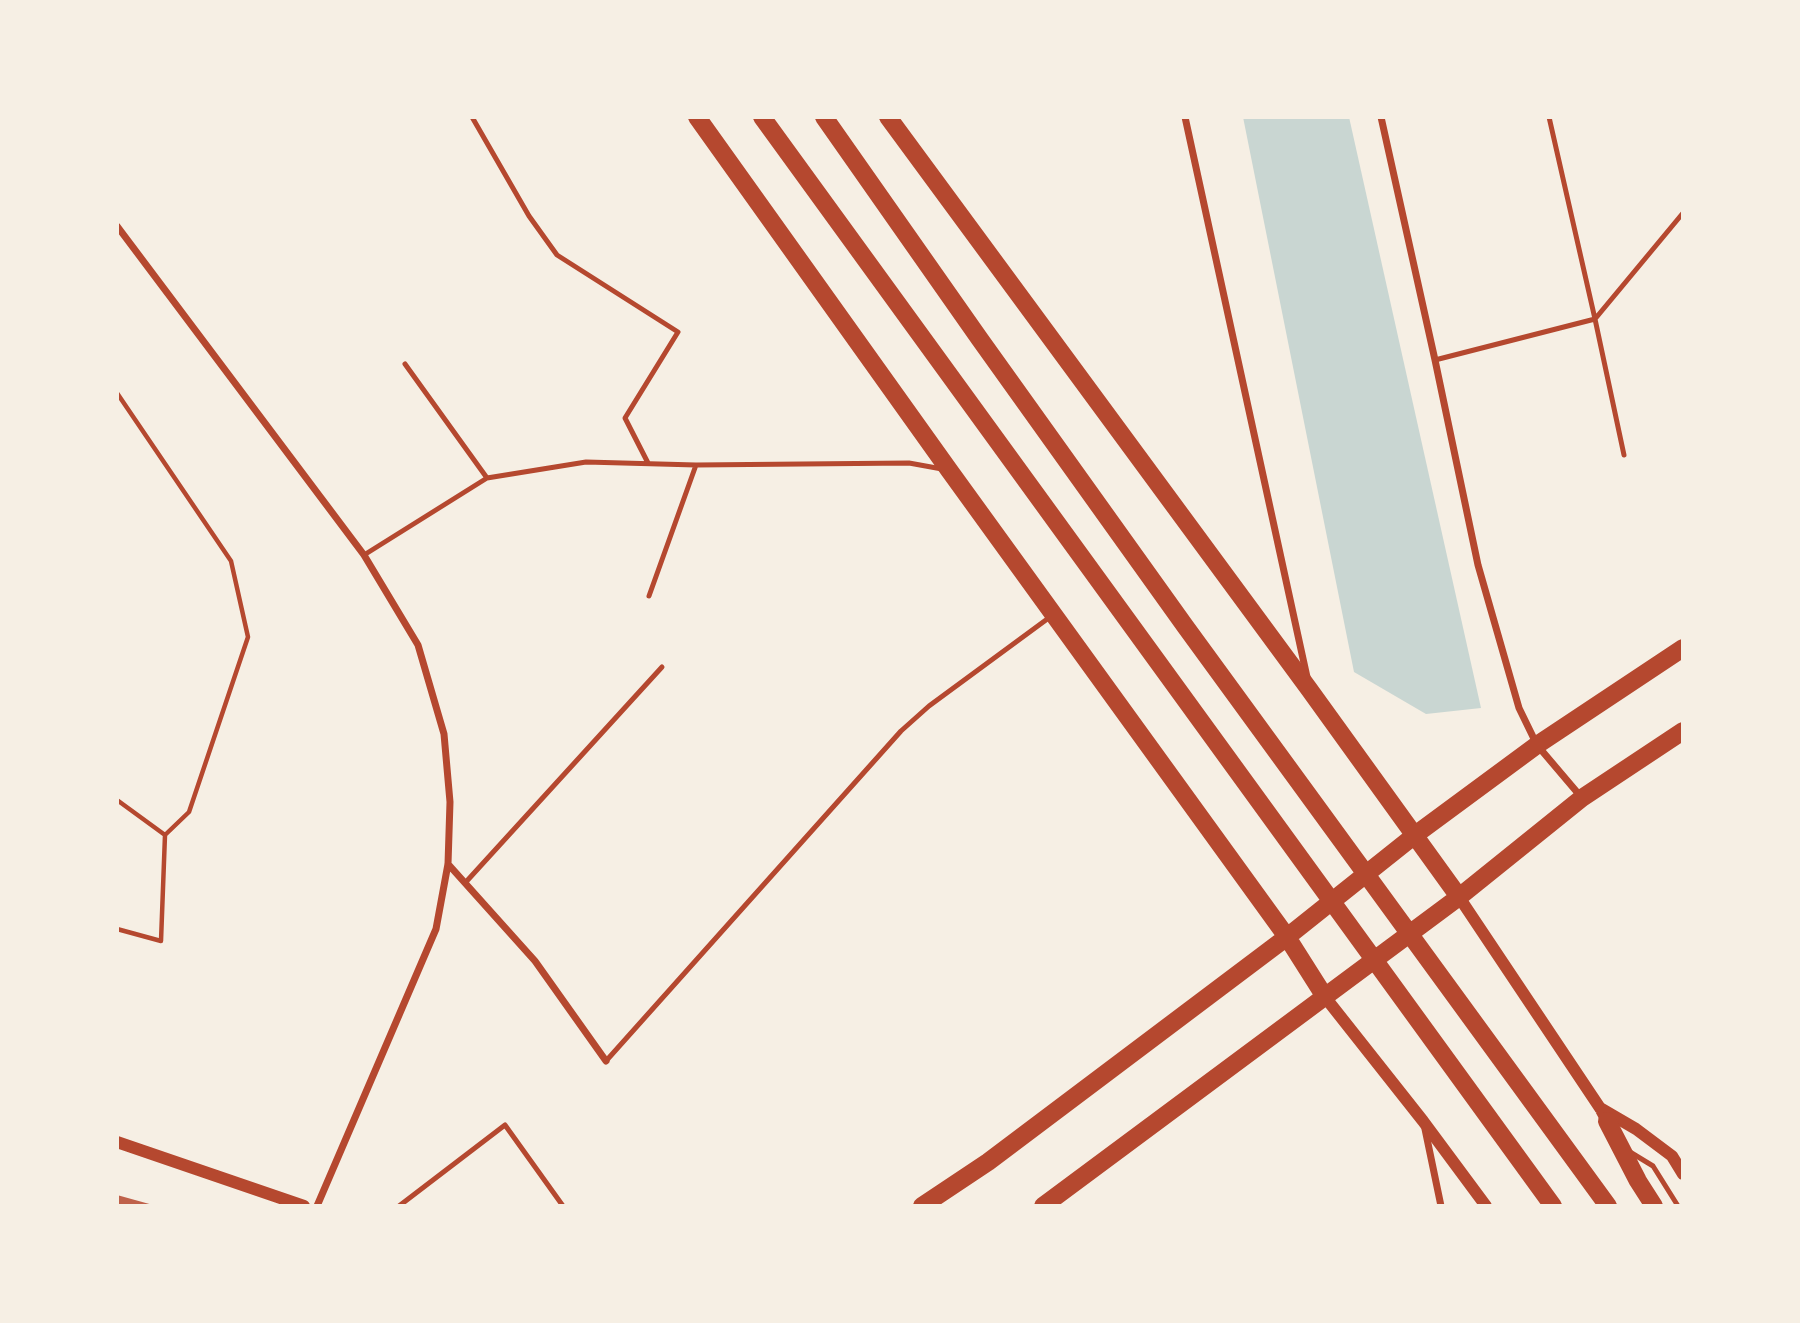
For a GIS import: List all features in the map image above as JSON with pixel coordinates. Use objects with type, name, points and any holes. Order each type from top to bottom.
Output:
[{"type":"main road","points":[[697,117],[1287,937],[1325,997]]},
{"type":"main road","points":[[762,117],[1553,1206]]},
{"type":"main road","points":[[824,117],[1185,626],[1608,1206]]},
{"type":"main road","points":[[888,117],[1459,897]]},
{"type":"main road","points":[[922,1206],[988,1162],[1287,937],[1415,835],[1537,745],[1683,648]]},
{"type":"main road","points":[[1043,1206],[1459,897],[1582,799],[1683,731]]},
{"type":"main road","points":[[1604,1115],[1654,1206]]},
{"type":"street","points":[[1185,117],[1309,690]]},
{"type":"street","points":[[1381,117],[1478,565],[1519,708],[1537,745],[1582,799]]},
{"type":"street","points":[[117,226],[364,555],[418,645],[444,734],[450,802],[448,863],[436,929],[317,1206]]},
{"type":"street","points":[[448,863],[535,961],[606,1062]]},
{"type":"street","points":[[1459,897],[1604,1115],[1636,1129],[1672,1156],[1681,1168]]},
{"type":"street","points":[[1325,997],[1486,1206]]},
{"type":"street","points":[[1423,1121],[1441,1206]]},
{"type":"street","points":[[117,1142],[304,1206]]},
{"type":"lane","points":[[472,117],[529,216],[557,255],[678,332],[625,418],[648,463]]},
{"type":"lane","points":[[1549,117],[1624,455]]},
{"type":"lane","points":[[1435,360],[1595,319],[1683,213]]},
{"type":"lane","points":[[405,364],[487,478]]},
{"type":"lane","points":[[364,555],[487,478],[586,462],[696,465],[909,463],[949,470]]},
{"type":"lane","points":[[649,596],[696,465]]},
{"type":"lane","points":[[606,1062],[901,731],[929,706],[1054,615]]},
{"type":"lane","points":[[465,883],[662,667]]},
{"type":"lane","points":[[399,1206],[505,1125],[563,1206]]},
{"type":"lane","points":[[1620,1147],[1653,1166],[1678,1206]]},
{"type":"path","points":[[117,393],[231,561],[248,637],[189,812],[165,835],[161,941],[117,929]]},
{"type":"path","points":[[117,800],[165,835]]},
{"type":"shaded area","points":[[1243,117],[1349,117],[1481,708],[1426,714],[1354,672]]},
{"type":"building","points":[[117,1195],[153,1205],[153,1206],[117,1206]]}]
